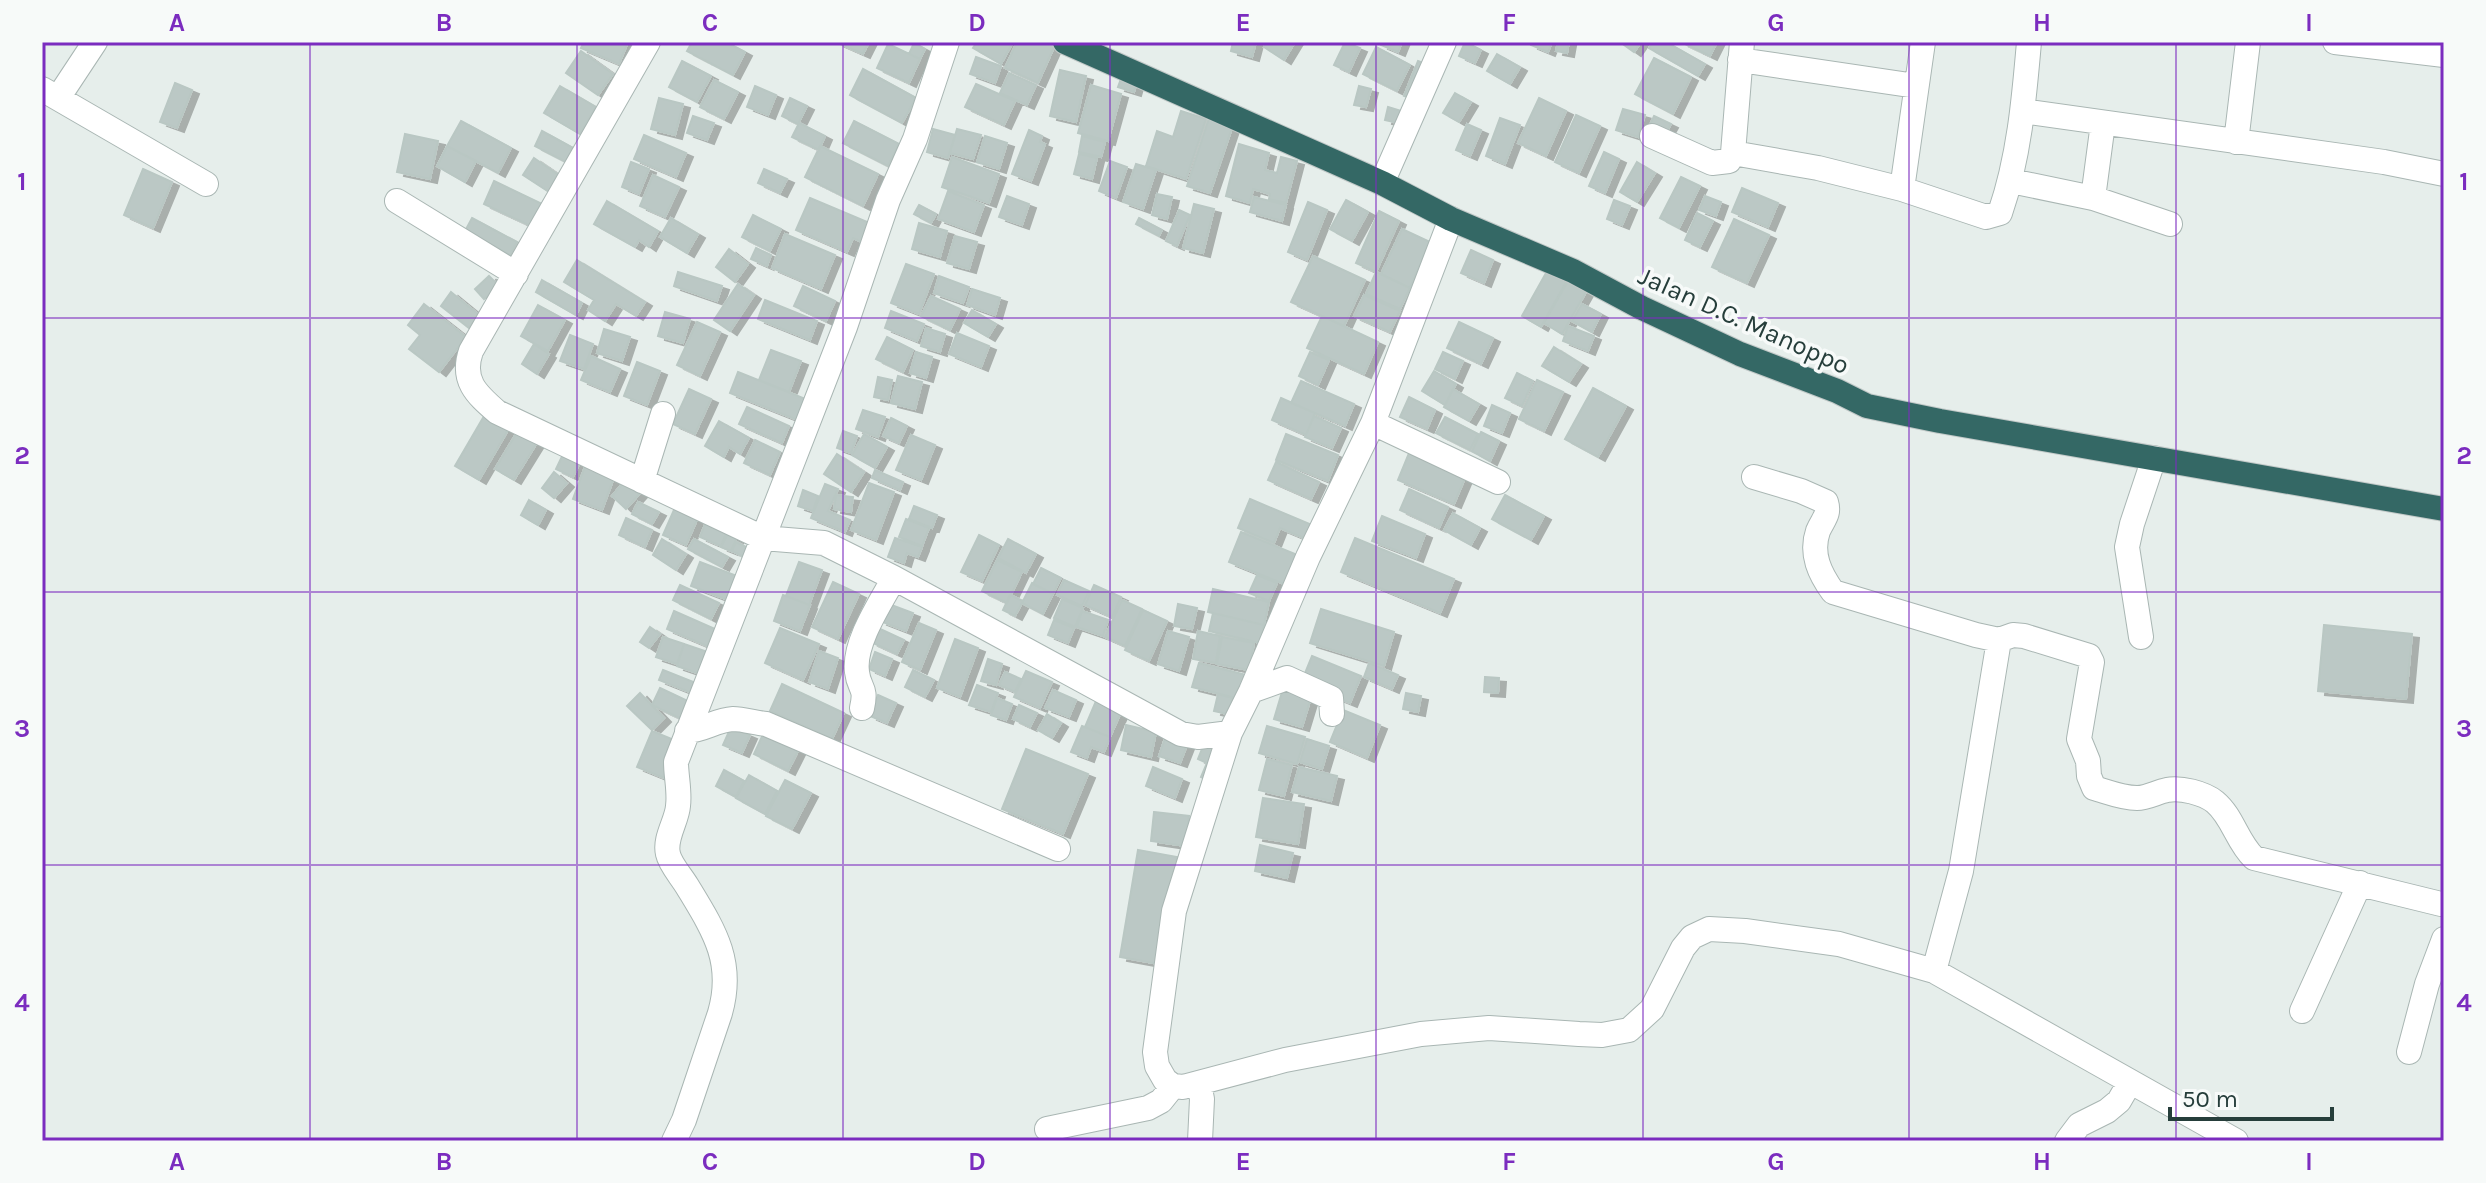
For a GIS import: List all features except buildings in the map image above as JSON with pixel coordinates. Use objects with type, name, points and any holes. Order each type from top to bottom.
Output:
[{"type":"highway","name":"Jalan D.C. Manoppo","points":[[1065,42],[1382,183],[1451,219],[1573,271],[1642,308],[1740,354],[1837,391],[1867,406],[2444,509]]},
{"type":"street","points":[[95,42],[50,93],[206,184]]},
{"type":"street","points":[[648,42],[471,351],[467,362],[469,385],[497,412],[763,538],[824,543],[1181,734],[1198,737],[1230,733]]},
{"type":"street","points":[[674,1141],[720,1013],[727,972],[708,924],[668,856],[668,843],[679,801],[676,762],[845,327],[888,200],[915,139],[947,42]]},
{"type":"street","points":[[1382,183],[1444,42]]},
{"type":"street","points":[[1902,189],[1923,42]]},
{"type":"street","points":[[1733,153],[1818,168],[1902,189],[1991,217],[2000,213],[2011,181],[2023,111],[2029,42]]},
{"type":"street","points":[[2236,142],[2248,42]]},
{"type":"street","points":[[2335,42],[2444,55]]},
{"type":"street","points":[[1652,136],[1712,163],[1729,161],[1733,153],[1741,51],[1916,86]]},
{"type":"street","points":[[2023,111],[2384,162],[2444,174]]},
{"type":"street","points":[[2093,198],[2103,123]]},
{"type":"street","points":[[2011,181],[2093,198],[2170,224]]},
{"type":"street","points":[[397,201],[516,274]]},
{"type":"street","points":[[1451,219],[1373,423],[1308,557],[1230,733],[1174,911],[1155,1052],[1157,1066],[1165,1080],[1173,1086],[1199,1084],[1285,1060],[1421,1034],[1489,1028],[1591,1035],[1629,1030],[1652,1009],[1683,948],[1692,937],[1709,929],[1757,932],[1839,944],[1934,971],[2236,1141]]},
{"type":"street","points":[[642,481],[663,414]]},
{"type":"street","points":[[1373,423],[1498,482]]},
{"type":"street","points":[[2141,637],[2127,547],[2154,458]]},
{"type":"street","points":[[1754,477],[1826,502],[1828,514],[1816,535],[1815,555],[1818,569],[1833,592],[1999,640],[2013,635],[2024,636],[2089,656],[2092,662],[2079,744],[2088,761],[2094,788],[2142,798],[2172,788],[2199,794],[2214,801],[2226,814],[2244,849],[2254,858],[2443,901]]},
{"type":"street","points":[[862,708],[865,692],[857,672],[865,630],[894,578]]},
{"type":"street","points":[[1934,971],[1961,871],[1999,640]]},
{"type":"street","points":[[1251,691],[1287,678],[1331,698],[1332,714]]},
{"type":"street","points":[[687,731],[704,729],[710,724],[732,719],[766,724],[1058,849]]},
{"type":"street","points":[[2302,1011],[2360,883]]},
{"type":"street","points":[[2409,1052],[2424,993],[2444,939]]},
{"type":"street","points":[[2067,1141],[2079,1125],[2107,1111],[2119,1101],[2130,1082]]},
{"type":"street","points":[[1199,1084],[1202,1099],[1200,1141]]},
{"type":"street","points":[[1047,1129],[1148,1108],[1161,1101],[1173,1086]]}]
